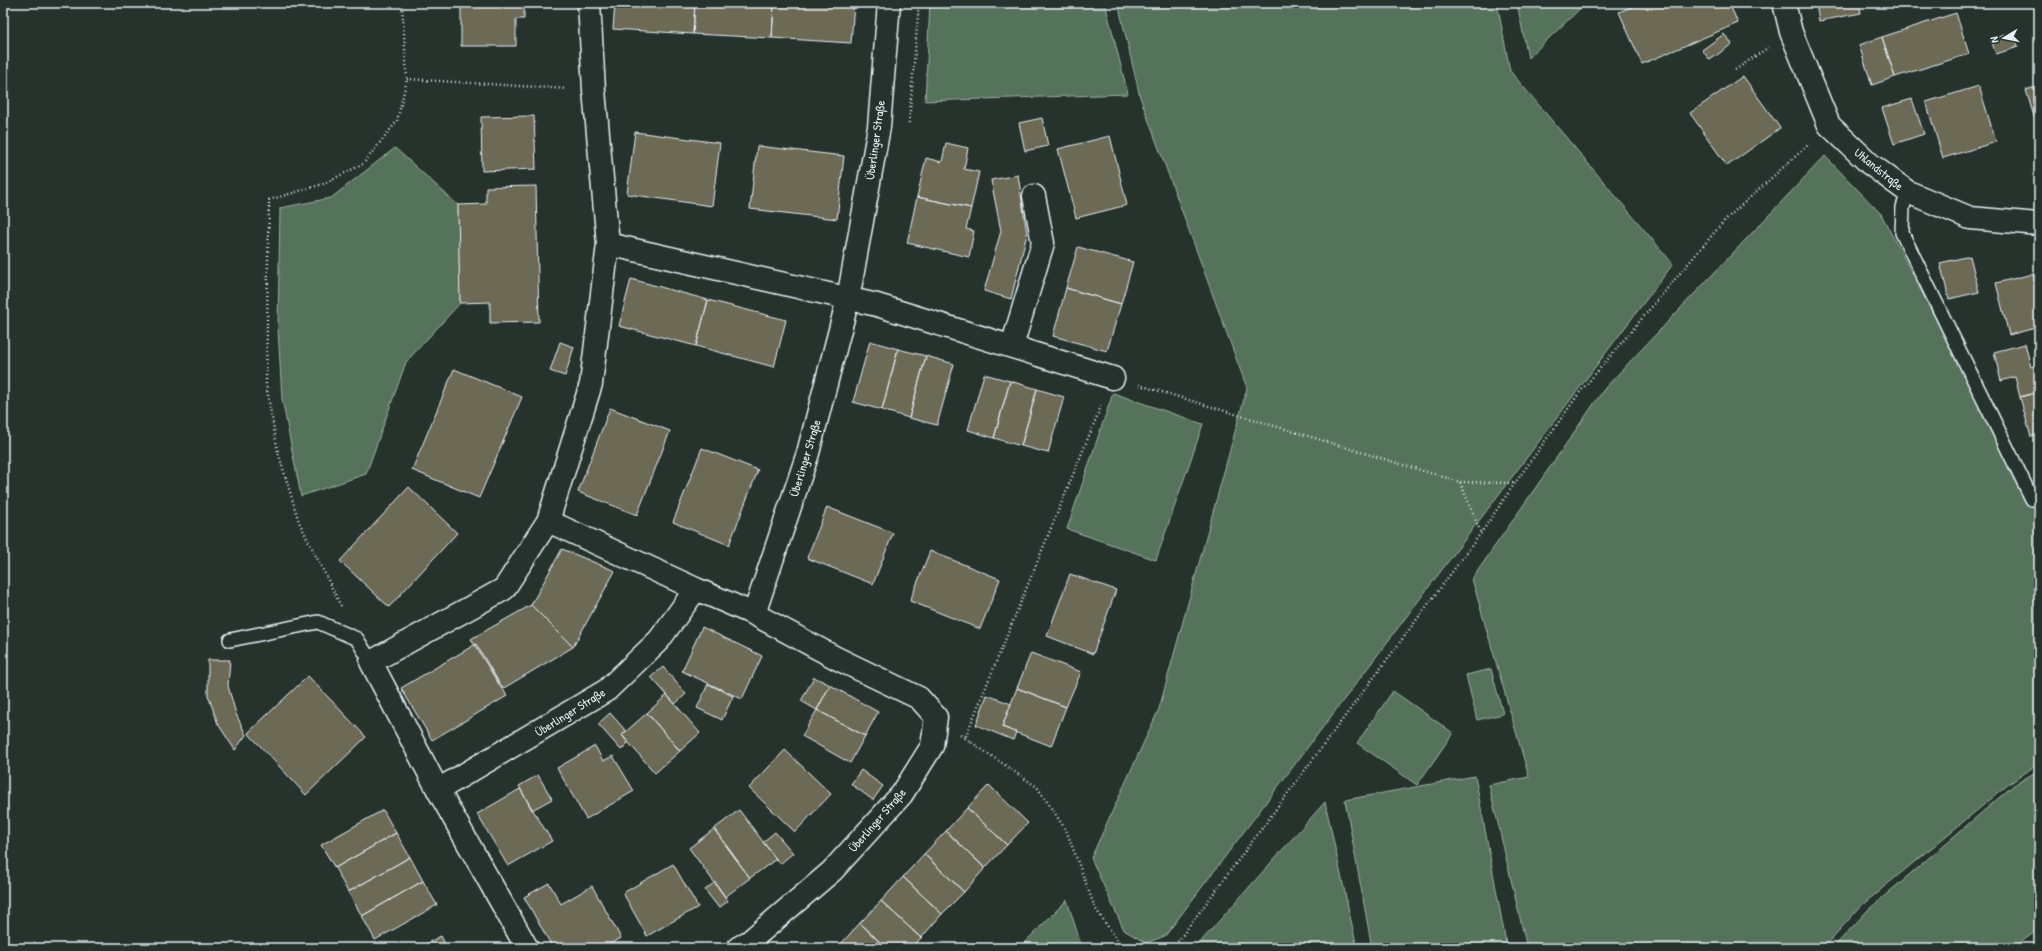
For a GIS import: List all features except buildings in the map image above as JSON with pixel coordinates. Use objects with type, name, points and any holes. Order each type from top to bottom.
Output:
[{"type":"street","points":[[527,948],[438,790],[371,662],[504,589],[548,520],[591,384],[608,244],[594,90],[589,3]]},
{"type":"street","name":"Überlinger Straße","points":[[754,614],[808,453],[848,299],[879,127],[889,3]]},
{"type":"street","name":"Uhlandstraße","points":[[1784,3],[1791,32],[1829,125],[1870,164],[1908,192],[1970,218],[2039,224]]},
{"type":"street","points":[[1012,346],[1042,243],[1034,196]]},
{"type":"street","points":[[608,244],[877,305],[1113,378]]},
{"type":"street","points":[[548,520],[696,589],[754,614],[836,658],[919,698],[936,717]]},
{"type":"street","name":"Überlinger Straße","points":[[438,790],[607,690],[659,640],[696,589]]},
{"type":"street","name":"Überlinger Straße","points":[[738,948],[750,941],[832,871],[902,794],[932,746],[936,717]]},
{"type":"lane","points":[[1908,192],[1902,207],[1902,233],[2032,499]]},
{"type":"lane","points":[[230,640],[318,622],[357,639],[371,662]]},
{"type":"path","points":[[357,639],[299,522],[278,452],[266,384],[269,200],[323,184],[363,164],[397,122],[407,79],[402,3]]},
{"type":"path","points":[[1735,70],[1791,32]]},
{"type":"path","points":[[407,79],[594,90]]},
{"type":"path","points":[[1173,948],[1481,533],[1580,392],[1725,220],[1829,125]]},
{"type":"path","points":[[965,738],[1113,378],[1460,482],[1515,483]]},
{"type":"path","points":[[1460,482],[1481,533]]},
{"type":"path","points":[[936,717],[1037,787],[1066,830],[1095,908],[1123,948]]},
{"type":"green space","points":[[930,3],[1105,3],[1128,94],[925,101]]},
{"type":"green space","points":[[1118,3],[1497,3],[1510,71],[1673,264],[1165,936],[1146,943],[1124,930],[1091,858],[1159,709],[1247,388],[1140,97]]},
{"type":"green space","points":[[1517,3],[1586,3],[1528,58]]},
{"type":"green space","points":[[395,148],[458,205],[460,303],[406,362],[366,474],[301,496],[282,399],[278,328],[280,208],[331,198]]},
{"type":"green space","points":[[1825,156],[1881,214],[2039,517],[2039,763],[2009,784],[1862,905],[1823,948],[1527,948],[1489,785],[1529,777],[1472,579],[1605,388]]},
{"type":"green space","points":[[1113,393],[1203,424],[1156,560],[1067,529]]},
{"type":"green space","points":[[1491,669],[1503,714],[1477,720],[1466,675]]},
{"type":"green space","points":[[1393,691],[1453,733],[1417,785],[1357,743]]},
{"type":"green space","points":[[2039,770],[2039,929],[2013,948],[1833,948],[1868,910],[2014,785]]},
{"type":"green space","points":[[1475,776],[1507,948],[1372,948],[1345,800]]},
{"type":"green space","points":[[1325,802],[1357,948],[1195,948]]},
{"type":"green space","points":[[1067,900],[1082,948],[1019,948]]}]
